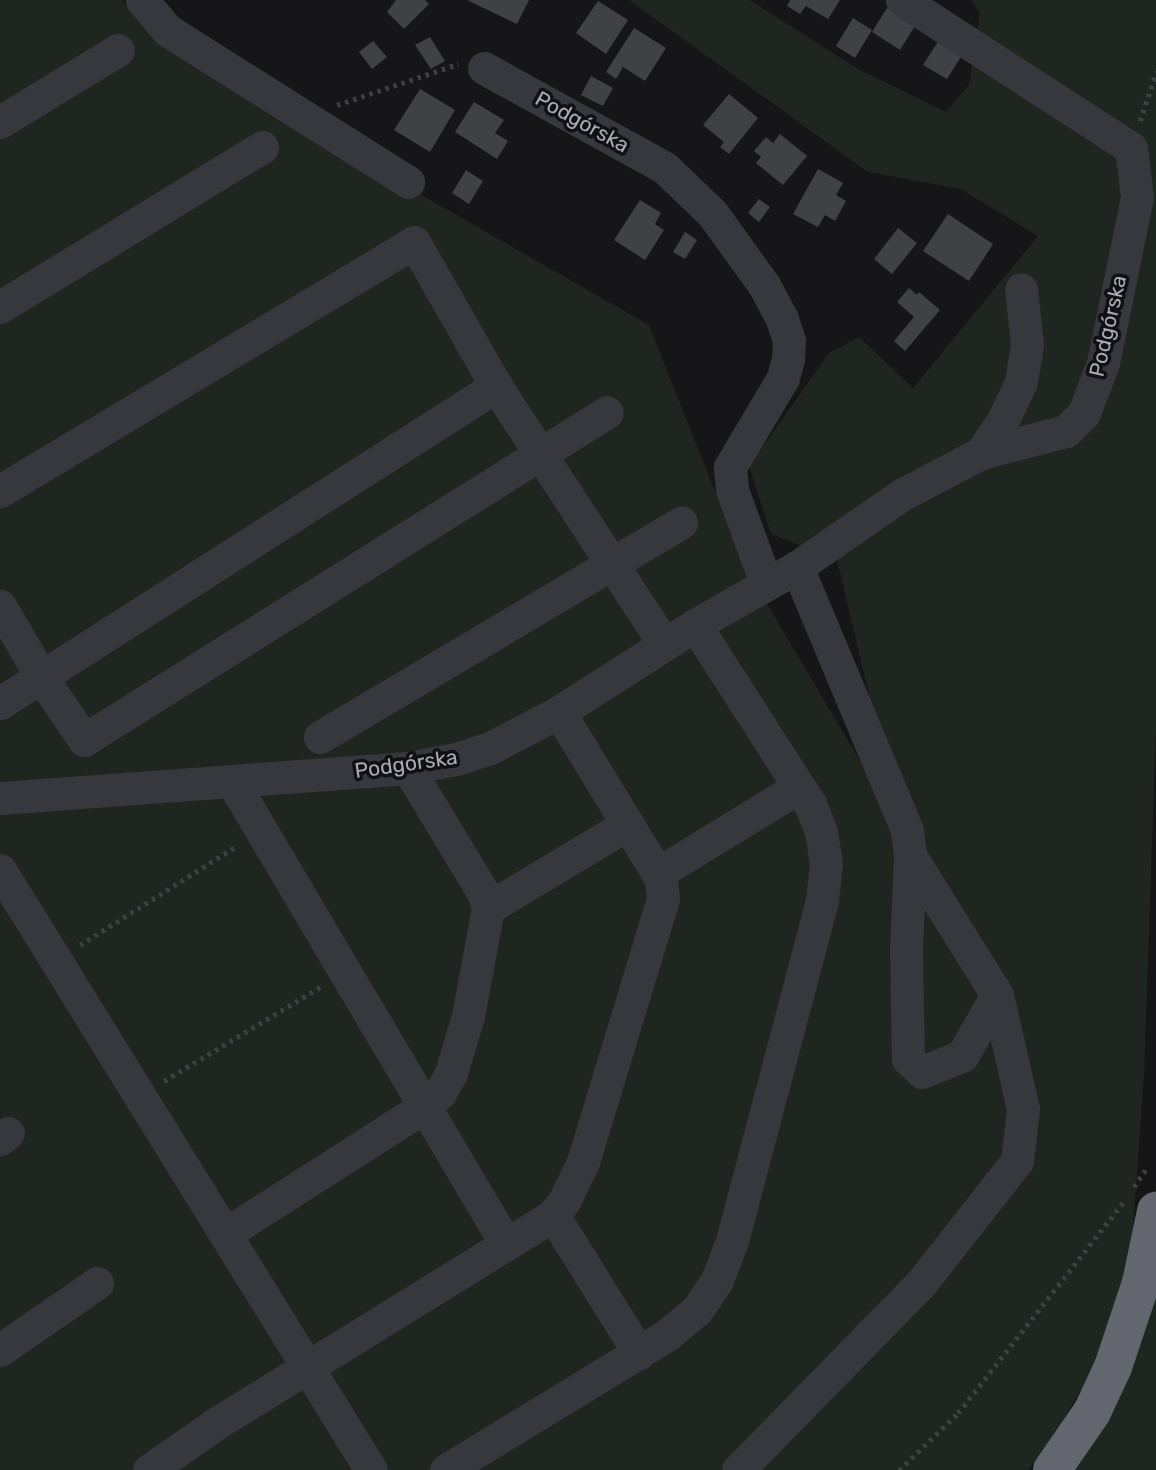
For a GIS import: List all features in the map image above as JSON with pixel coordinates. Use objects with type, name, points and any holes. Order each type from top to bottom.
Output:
[{"type":"highway","points":[[1052,1470],[1092,1412],[1113,1367],[1141,1283],[1156,1210]]},
{"type":"street","points":[[142,0],[167,30],[408,182]]},
{"type":"street","points":[[902,0],[1131,148]]},
{"type":"street","points":[[0,122],[118,50]]},
{"type":"street","name":"Podgórska","points":[[484,68],[665,168],[712,213],[764,285],[782,319],[789,341],[788,359],[783,378],[730,467],[732,491],[766,583]]},
{"type":"street","points":[[0,307],[262,147]]},
{"type":"street","name":"Podgórska","points":[[0,798],[408,768],[456,759],[492,747],[559,712],[695,625],[797,568],[903,494],[981,453],[1066,431],[1084,413],[1103,363],[1137,197],[1131,148]]},
{"type":"street","points":[[0,491],[414,242],[496,386],[664,644]]},
{"type":"street","points":[[981,453],[1002,422],[1021,382],[1027,344],[1021,289]]},
{"type":"street","points":[[0,703],[496,386]]},
{"type":"street","points":[[0,606],[42,678],[84,740],[607,412]]},
{"type":"street","points":[[320,737],[681,523]]},
{"type":"street","points":[[797,568],[907,830],[910,855],[906,949],[908,1059],[922,1072],[962,1056],[997,995]]},
{"type":"street","points":[[446,1470],[667,1335],[697,1310],[717,1280],[732,1241],[822,901],[826,863],[821,832],[799,787],[695,625]]},
{"type":"street","points":[[149,1470],[172,1451],[553,1215],[583,1162],[663,899],[658,873],[559,712]]},
{"type":"street","points":[[225,1234],[425,1106],[440,1093],[450,1073],[468,1016],[488,908],[484,894],[408,768]]},
{"type":"street","points":[[232,781],[506,1244]]},
{"type":"street","points":[[658,873],[799,787]]},
{"type":"street","points":[[488,908],[628,824]]},
{"type":"street","points":[[738,1470],[922,1282],[1017,1161],[1023,1109],[997,995],[910,855]]},
{"type":"street","points":[[0,870],[371,1470]]},
{"type":"street","points":[[553,1215],[639,1353]]},
{"type":"street","points":[[0,1350],[97,1283]]},
{"type":"path","points":[[303,116],[466,61],[484,68]]},
{"type":"path","points":[[1131,148],[1156,72]]},
{"type":"path","points":[[56,960],[261,830]]},
{"type":"path","points":[[139,1096],[345,972]]},
{"type":"path","points":[[900,1470],[958,1413],[1128,1196],[1146,1169]]},
{"type":"shaded area","points":[[0,0],[122,0],[173,53],[649,325],[744,565],[901,830],[837,560],[771,534],[749,466],[829,353],[859,337],[913,388],[1038,236],[961,189],[868,172],[629,0],[750,0],[858,69],[946,112],[969,85],[980,13],[971,0],[1156,0],[1156,728],[1144,1074],[1131,1256],[1092,1370],[1048,1447],[1028,1470],[0,1470]]},
{"type":"shaded area","points":[[1156,1256],[1156,1470],[1062,1470]]},
{"type":"building","points":[[396,0],[425,0],[429,4],[404,29],[387,12]]},
{"type":"building","points":[[467,0],[529,0],[517,24]]},
{"type":"building","points":[[790,0],[840,0],[828,19],[806,6],[800,14],[787,6]]},
{"type":"building","points":[[598,1],[628,20],[606,54],[576,33]]},
{"type":"building","points":[[887,8],[915,26],[900,50],[872,32]]},
{"type":"building","points":[[853,18],[872,30],[855,58],[836,46]]},
{"type":"building","points":[[634,28],[666,48],[645,81],[623,67],[616,79],[606,72]]},
{"type":"building","points":[[430,37],[445,61],[431,69],[415,45]]},
{"type":"building","points":[[939,40],[962,55],[947,79],[923,65]]},
{"type":"building","points":[[373,41],[387,57],[372,69],[359,52]]},
{"type":"building","points":[[591,76],[613,88],[603,106],[581,95]]},
{"type":"building","points":[[420,89],[455,110],[430,152],[394,130]]},
{"type":"building","points":[[729,94],[758,118],[729,154],[720,147],[724,142],[703,125]]},
{"type":"building","points":[[474,102],[504,120],[495,133],[508,141],[497,159],[455,132]]},
{"type":"building","points":[[780,134],[807,156],[783,185],[756,163],[761,157],[754,151],[766,137],[773,143]]},
{"type":"building","points":[[818,169],[843,183],[836,195],[846,201],[835,221],[825,215],[818,227],[793,214]]},
{"type":"building","points":[[466,170],[483,181],[469,204],[452,193]]},
{"type":"building","points":[[759,199],[770,207],[759,222],[748,213]]},
{"type":"building","points":[[640,200],[661,213],[655,224],[664,230],[645,260],[614,240]]},
{"type":"building","points":[[948,214],[993,244],[969,281],[923,251]]},
{"type":"building","points":[[898,228],[917,243],[892,274],[874,259]]},
{"type":"building","points":[[685,232],[697,240],[685,259],[673,252]]},
{"type":"building","points":[[909,288],[917,295],[919,292],[940,310],[905,351],[894,341],[914,317],[897,302]]}]
